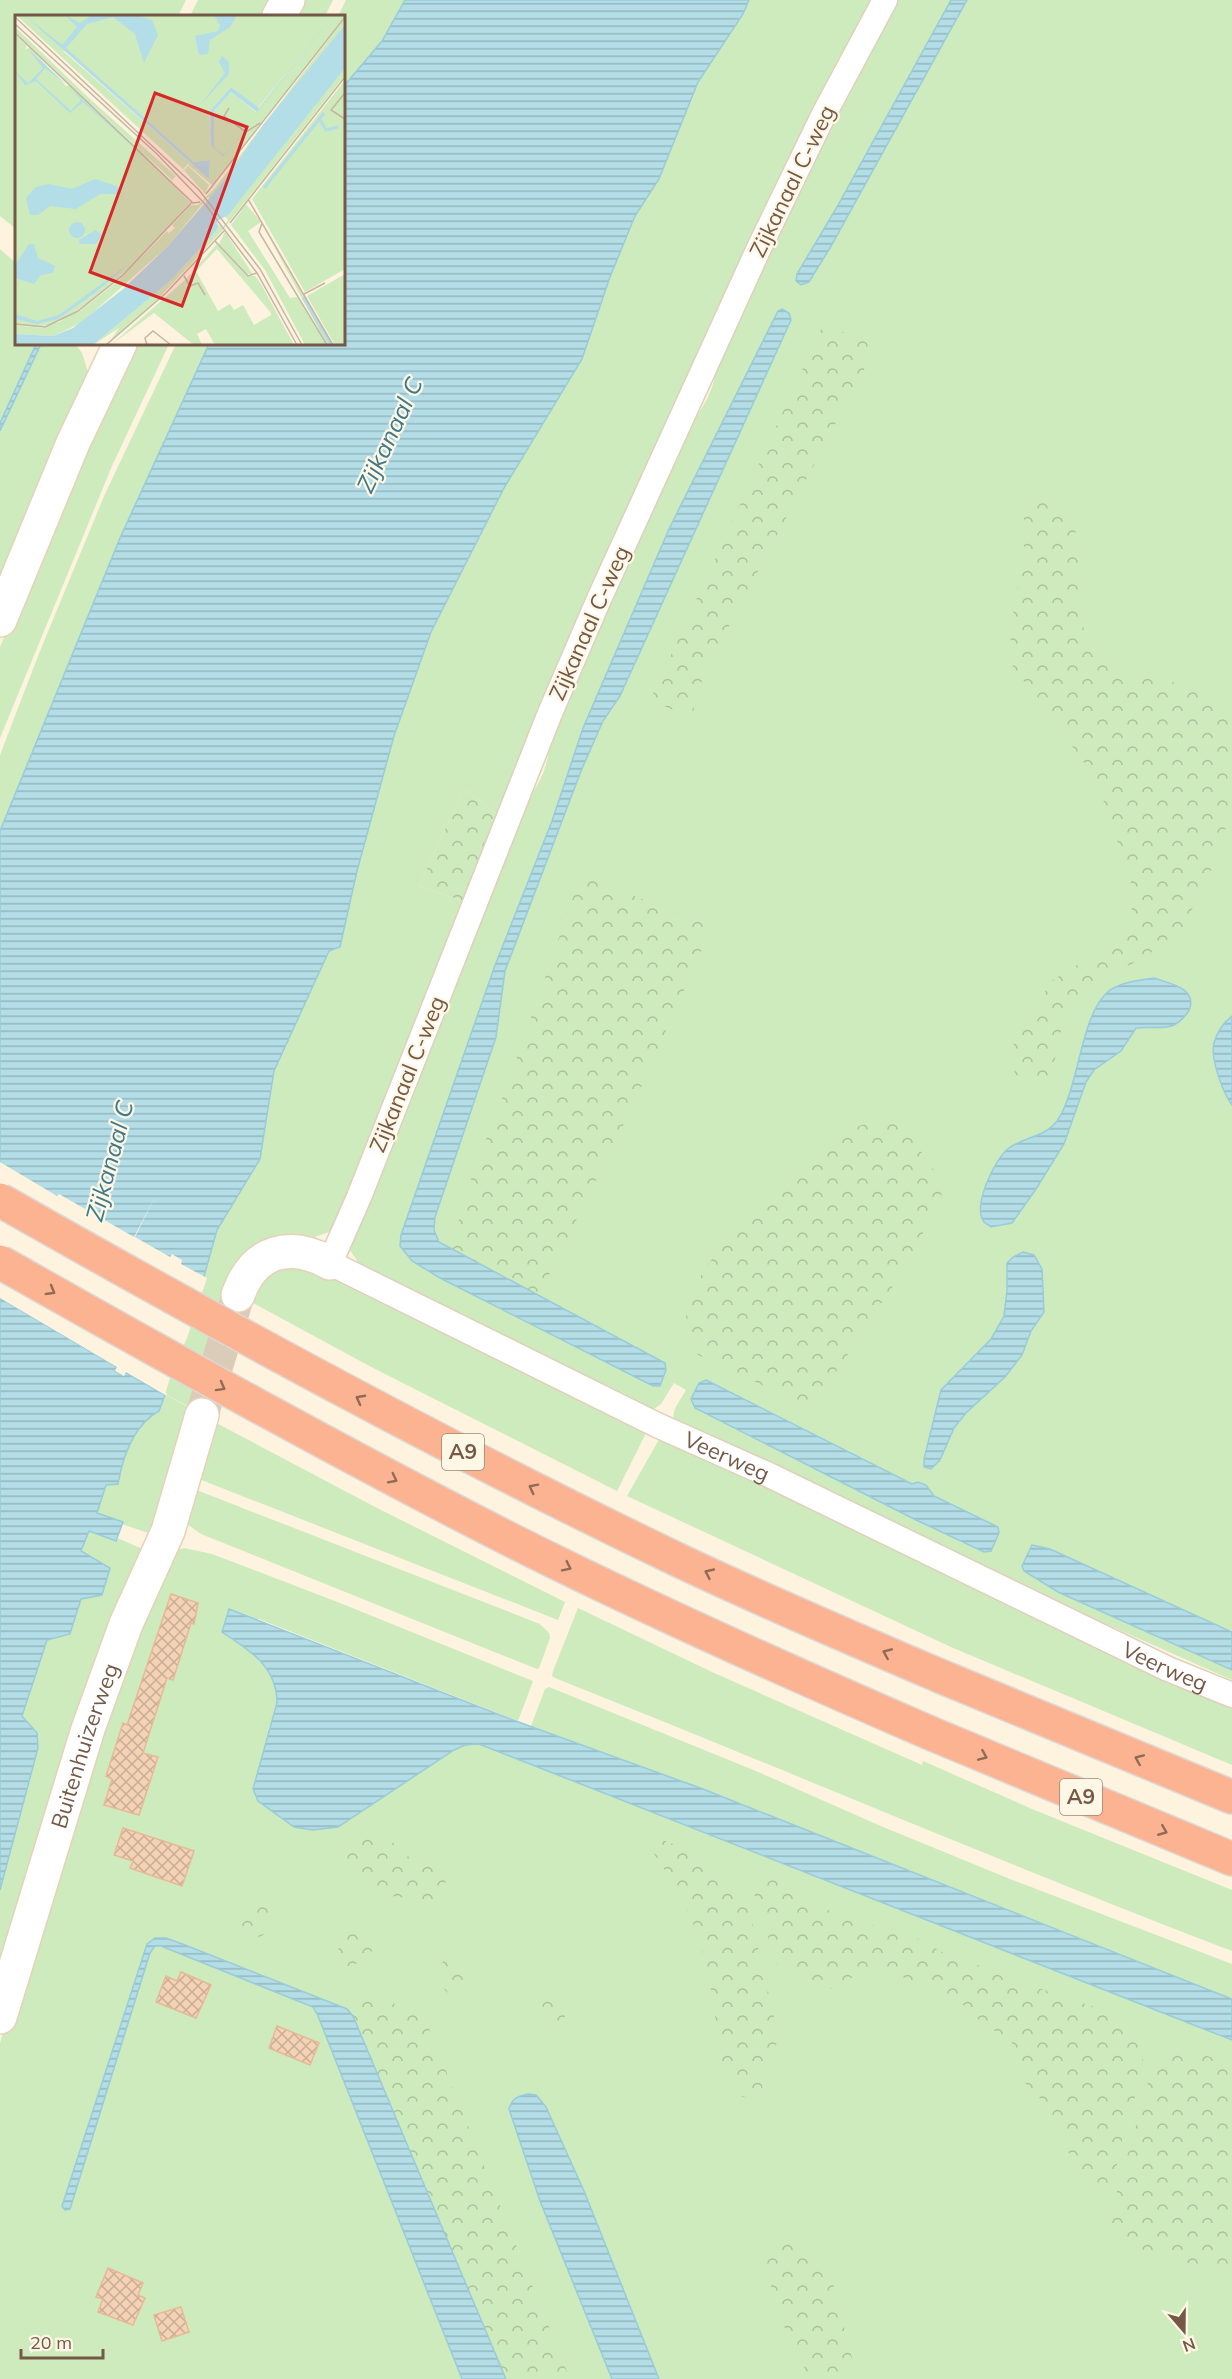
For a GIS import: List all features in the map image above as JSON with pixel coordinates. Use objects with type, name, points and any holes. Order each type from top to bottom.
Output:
[{"type":"highway","name":"A9","points":[[0,1200],[165,1294],[363,1400],[543,1493],[686,1563],[940,1676],[1232,1797]]},
{"type":"highway","name":"A9","points":[[0,1262],[305,1433],[512,1541],[714,1638],[930,1733],[1232,1859]]},
{"type":"street","points":[[280,15],[288,0]]},
{"type":"street","name":"Zijkanaal C-weg","points":[[330,1263],[359,1197],[550,713],[599,599],[759,248],[824,114],[885,0]]},
{"type":"street","points":[[0,620],[73,443],[120,345]]},
{"type":"street","name":"Veerweg","points":[[238,1295],[243,1282],[254,1266],[274,1254],[299,1251],[330,1263],[657,1425],[769,1475],[1168,1669],[1232,1695]]},
{"type":"street","name":"Buitenhuizerweg","points":[[0,2017],[88,1730],[126,1624],[168,1531],[202,1415]]},
{"type":"green space","points":[[0,0],[186,0],[178,15],[15,15],[15,228],[0,216]]},
{"type":"green space","points":[[198,0],[269,0],[262,15],[190,15]]},
{"type":"green space","points":[[304,0],[333,0],[326,15],[296,15]]},
{"type":"green space","points":[[346,0],[405,0],[382,41],[345,85],[345,15],[338,15]]},
{"type":"green space","points":[[749,0],[877,0],[502,818],[464,789],[419,886],[465,902],[338,1223],[329,1232],[315,1237],[299,1236],[237,1271],[191,1408],[165,1394],[217,1230],[260,1159],[274,1071],[329,951],[340,947],[357,871],[394,736],[431,632],[504,488],[582,359],[610,277],[635,216],[659,179],[698,82],[743,14]]},
{"type":"green space","points":[[893,0],[1232,0],[1232,1680],[969,1563],[675,1423],[673,1415],[676,1406],[686,1390],[674,1383],[661,1404],[651,1411],[360,1265],[350,1250],[349,1238],[525,803],[544,771],[550,734],[688,427],[708,397],[714,380],[716,363]]},
{"type":"green space","points":[[0,249],[15,262],[15,345],[36,345],[0,424]]},
{"type":"green space","points":[[823,325],[877,345],[706,670],[696,697],[692,718],[650,700]]},
{"type":"green space","points":[[41,345],[76,345],[82,353],[90,378],[0,585],[0,431]]},
{"type":"green space","points":[[134,345],[169,345],[112,466],[0,738],[0,647],[97,418]]},
{"type":"green space","points":[[176,345],[209,345],[120,538],[0,831],[0,755],[105,494]]},
{"type":"green space","points":[[1049,493],[1075,526],[1085,645],[1095,659],[1119,671],[1181,684],[1212,698],[1232,723],[1232,797],[1221,850],[1184,926],[1147,956],[1096,982],[1065,1013],[1052,1073],[1032,1083],[1016,1075],[1010,1060],[1016,1033],[1053,980],[1098,952],[1128,928],[1135,894],[1097,781],[1040,701],[1013,668],[1010,631],[1024,551],[1024,514],[1031,500]]},
{"type":"green space","points":[[464,789],[502,818],[465,902],[419,886]]},
{"type":"green space","points":[[581,875],[712,927],[632,1108],[534,1305],[447,1259],[474,1170],[508,1083]]},
{"type":"green space","points":[[890,1120],[910,1135],[943,1184],[941,1198],[904,1269],[819,1398],[809,1402],[798,1402],[698,1355],[687,1331],[688,1307],[697,1283],[712,1259],[732,1236],[798,1177],[836,1137],[858,1126]]},
{"type":"green space","points":[[306,1264],[648,1429],[617,1491],[375,1369],[244,1298],[258,1283],[272,1274]]},
{"type":"green space","points":[[0,1298],[117,1367],[115,1371],[123,1376],[125,1372],[195,1411],[151,1534],[122,1524],[117,1538],[145,1550],[0,1983]]},
{"type":"green space","points":[[207,1418],[377,1508],[565,1602],[558,1620],[199,1479]]},
{"type":"green space","points":[[661,1436],[1232,1697],[1232,1765],[951,1647],[627,1496]]},
{"type":"green space","points":[[194,1489],[540,1624],[549,1633],[550,1638],[539,1668],[201,1534],[187,1524]]},
{"type":"green space","points":[[184,1548],[212,1554],[533,1681],[518,1721],[259,1619],[222,1632],[260,1661],[267,1669],[276,1690],[277,1703],[258,1801],[273,1812],[338,1827],[454,1750],[465,1745],[479,1744],[1232,2040],[1232,2379],[506,2379],[353,2016],[313,2007],[462,2379],[0,2379],[0,2043],[113,1686],[174,1551]]},
{"type":"green space","points":[[578,1608],[712,1672],[922,1765],[923,1761],[1032,1809],[1232,1890],[1232,1951],[555,1678],[552,1676],[553,1671]]},
{"type":"green space","points":[[549,1687],[756,1771],[883,1827],[1010,1879],[1232,1964],[1232,1999],[703,1789],[531,1726],[545,1689]]},
{"type":"green space","points":[[356,1833],[388,1838],[411,1859],[431,1864],[445,1875],[444,1894],[433,1909],[418,1906],[406,1898],[384,1895],[362,1884],[350,1871],[347,1862],[347,1838]]},
{"type":"green space","points":[[649,1834],[696,1854],[726,1875],[750,1913],[779,2038],[765,2074],[762,2089],[752,2098],[742,2097],[733,2086],[722,2064],[710,1987],[699,1940],[683,1902],[647,1843]]},
{"type":"green space","points":[[761,1878],[776,1881],[834,1913],[921,1940],[952,1958],[988,1968],[1012,1983],[1035,1987],[1103,2010],[1118,2019],[1133,2038],[1143,2045],[1143,2058],[1139,2082],[1109,2194],[1101,2195],[1076,2167],[1051,2112],[1027,2088],[1021,2062],[1011,2041],[981,2022],[962,2004],[939,1990],[918,1985],[897,1974],[871,1968],[831,1989],[802,1988],[789,1973],[778,1966],[774,1957],[761,1910],[752,1891],[753,1884]]},
{"type":"green space","points":[[263,1893],[272,1908],[273,1918],[266,1934],[256,1938],[244,1929],[237,1919],[242,1906]]},
{"type":"green space","points":[[350,1923],[369,1934],[372,1951],[362,1962],[348,1966],[338,1956],[340,1928]]},
{"type":"green space","points":[[448,1959],[465,1969],[466,1983],[463,1993],[455,1997],[442,1986],[440,1977],[443,1961]]},
{"type":"green space","points":[[551,1992],[563,1999],[566,2013],[562,2027],[555,2032],[547,2023],[542,2012],[543,2002]]},
{"type":"green space","points":[[379,1996],[403,2008],[418,2011],[428,2026],[570,2379],[506,2379],[353,2016],[358,2003]]},
{"type":"green space","points":[[1171,2047],[1196,2052],[1232,2065],[1232,2272],[1159,2257],[1111,2235],[1109,2220],[1156,2054]]},
{"type":"green space","points":[[804,2240],[832,2280],[856,2374],[853,2379],[817,2379],[806,2371],[777,2312],[764,2254],[780,2241]]},
{"type":"water","name":"Zijkanaal C","points":[[405,0],[749,0],[743,14],[698,82],[659,179],[635,216],[610,277],[582,359],[504,488],[431,632],[394,736],[357,871],[340,947],[329,951],[274,1071],[260,1159],[217,1230],[203,1280],[0,1290],[0,831],[120,538],[209,345],[345,345],[345,85],[382,41]]},
{"type":"water","points":[[951,0],[967,0],[830,248],[809,282],[801,285],[796,281],[797,274],[837,207]]},
{"type":"water","points":[[782,309],[789,313],[791,320],[620,696],[603,721],[581,771],[505,971],[496,1037],[435,1217],[434,1230],[439,1242],[665,1363],[666,1370],[660,1386],[653,1386],[440,1278],[412,1261],[400,1246],[401,1235],[494,968],[552,821],[583,728],[669,529],[778,311]]},
{"type":"water","points":[[36,345],[41,345],[0,431],[0,423]]},
{"type":"water","points":[[1154,978],[1173,984],[1189,995],[1191,1001],[1188,1013],[1174,1025],[1160,1028],[1136,1028],[1121,1051],[1094,1070],[1086,1082],[1064,1144],[1036,1189],[1012,1223],[991,1227],[984,1222],[981,1205],[992,1172],[1003,1153],[1009,1148],[1040,1134],[1057,1121],[1071,1090],[1092,1015],[1100,1001],[1110,990],[1120,985]]},
{"type":"water","points":[[1232,1016],[1232,1105],[1218,1075],[1213,1049],[1219,1031]]},
{"type":"water","points":[[1023,1252],[1034,1255],[1042,1269],[1044,1312],[1031,1331],[1022,1355],[1005,1377],[966,1413],[954,1428],[940,1460],[931,1469],[924,1467],[941,1390],[991,1339],[1004,1316],[1007,1263]]},
{"type":"water","points":[[0,1298],[117,1367],[115,1371],[123,1376],[125,1372],[165,1395],[159,1411],[142,1424],[131,1442],[126,1452],[118,1484],[106,1485],[97,1513],[123,1522],[116,1541],[89,1531],[81,1551],[110,1568],[102,1595],[81,1599],[70,1634],[47,1640],[22,1716],[37,1733],[38,1748],[0,1890]]},
{"type":"water","points":[[706,1380],[912,1484],[918,1482],[926,1485],[934,1496],[998,1527],[999,1533],[991,1551],[984,1552],[914,1519],[695,1408],[691,1399],[699,1383]]},
{"type":"water","points":[[1032,1545],[1050,1549],[1232,1632],[1232,1670],[1058,1592],[1024,1571],[1022,1566]]},
{"type":"water","points":[[229,1609],[513,1720],[703,1789],[1232,1999],[1232,2040],[479,1744],[465,1745],[454,1750],[338,1827],[313,1830],[294,1827],[258,1801],[253,1789],[277,1703],[276,1690],[267,1669],[260,1661],[222,1632]]},
{"type":"water","points":[[155,1938],[166,1938],[185,1945],[347,2009],[353,2016],[506,2379],[462,2379],[313,2007],[161,1946],[155,1946],[150,1953],[70,2209],[65,2210],[62,2206],[147,1944]]},
{"type":"water","points":[[528,2094],[536,2095],[546,2107],[584,2191],[659,2379],[612,2379],[540,2201],[509,2109],[516,2098]]},
{"type":"pier","points":[[0,1162],[57,1196],[59,1194],[134,1237],[156,1195],[135,1237],[170,1257],[172,1254],[182,1260],[181,1264],[207,1278],[187,1338],[165,1389],[0,1293]]},
{"type":"pier","points":[[0,1295],[119,1365],[119,1370],[122,1372],[127,1369],[166,1392],[167,1396],[126,1372],[124,1376],[115,1371],[117,1367],[0,1298]]},
{"type":"building","points":[[171,1594],[198,1603],[194,1624],[191,1623],[173,1680],[167,1678],[143,1753],[158,1757],[139,1815],[104,1805],[112,1779],[106,1776],[123,1723],[127,1725]]},
{"type":"building","points":[[123,1828],[194,1851],[182,1886],[130,1868],[133,1861],[114,1855]]},
{"type":"building","points":[[181,1972],[211,1985],[196,2018],[156,2002],[166,1976],[177,1981]]},
{"type":"building","points":[[277,2026],[319,2043],[310,2065],[269,2048]]},
{"type":"building","points":[[108,2268],[143,2283],[138,2295],[145,2298],[133,2325],[98,2312],[103,2299],[96,2297]]},
{"type":"building","points":[[181,2307],[189,2332],[162,2341],[154,2315]]},
{"type":"tunnel","points":[[202,1415],[236,1302]]}]
